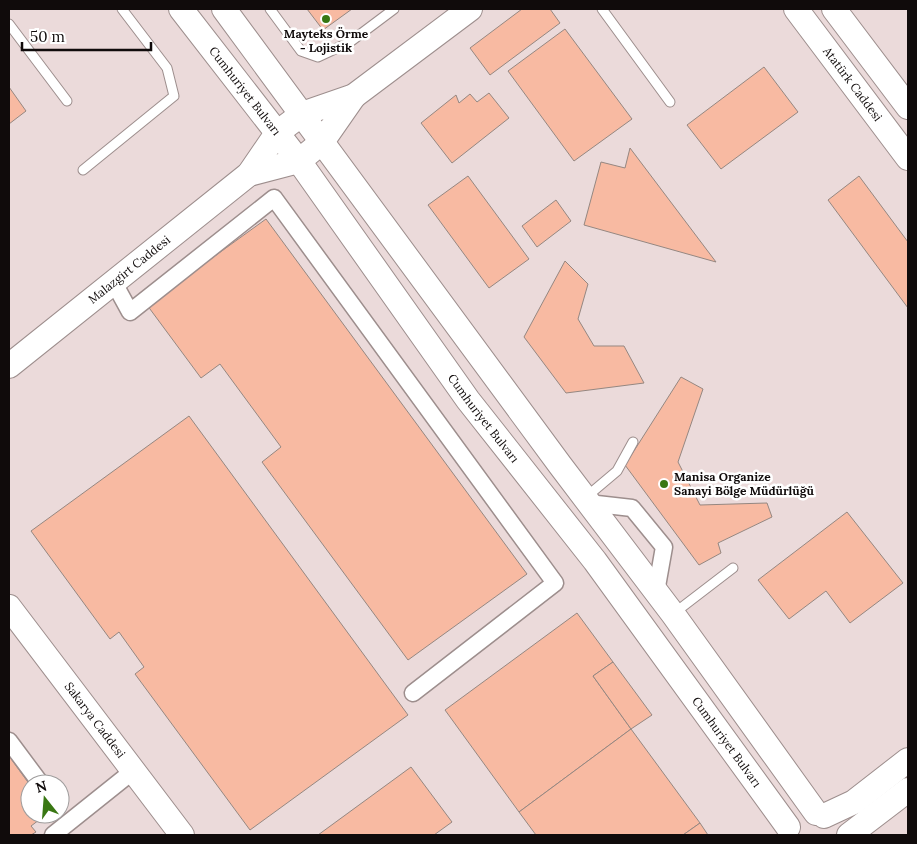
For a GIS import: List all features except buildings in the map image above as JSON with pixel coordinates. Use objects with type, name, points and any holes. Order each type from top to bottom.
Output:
[{"type":"main road","name":"Cumhuriyet Bulvarı","points":[[181,9],[299,161],[468,400],[595,561],[787,831]]},
{"type":"main road","points":[[224,9],[826,822]]},
{"type":"main road","points":[[249,174],[277,132],[302,114],[354,96],[470,9]]},
{"type":"main road","name":"Atatürk Caddesi","points":[[796,9],[908,158]]},
{"type":"main road","points":[[834,9],[908,107]]},
{"type":"main road","points":[[249,174],[299,161],[322,142],[354,96]]},
{"type":"main road","name":"Malazgirt Caddesi","points":[[9,366],[249,174]]},
{"type":"main road","name":"Sakarya Caddesi","points":[[9,607],[133,771],[178,834]]},
{"type":"main road","points":[[826,822],[908,760]]},
{"type":"main road","points":[[849,835],[908,790]]},
{"type":"main road","points":[[787,831],[793,820],[808,813],[826,822]]},
{"type":"street","points":[[113,281],[130,312],[274,198],[556,583],[413,693]]},
{"type":"street","points":[[586,500],[632,508],[664,548],[656,592]]},
{"type":"street","points":[[9,741],[34,774]]},
{"type":"street","points":[[70,813],[133,771]]},
{"type":"street","points":[[53,835],[60,824]]},
{"type":"lane","points":[[83,170],[174,96],[167,68],[122,9]]},
{"type":"lane","points":[[270,9],[301,51],[318,57],[350,42],[394,9]]},
{"type":"lane","points":[[602,9],[670,102]]},
{"type":"lane","points":[[9,24],[67,102]]},
{"type":"lane","points":[[586,500],[617,471],[633,442]]},
{"type":"lane","points":[[673,614],[733,568]]},
{"type":"place","name":"Mayteks Örme - Lojistik","points":[[326,19]]},
{"type":"place","name":"Manisa Organize Sanayi Bölge Müdürlüğü","points":[[664,484]]}]
